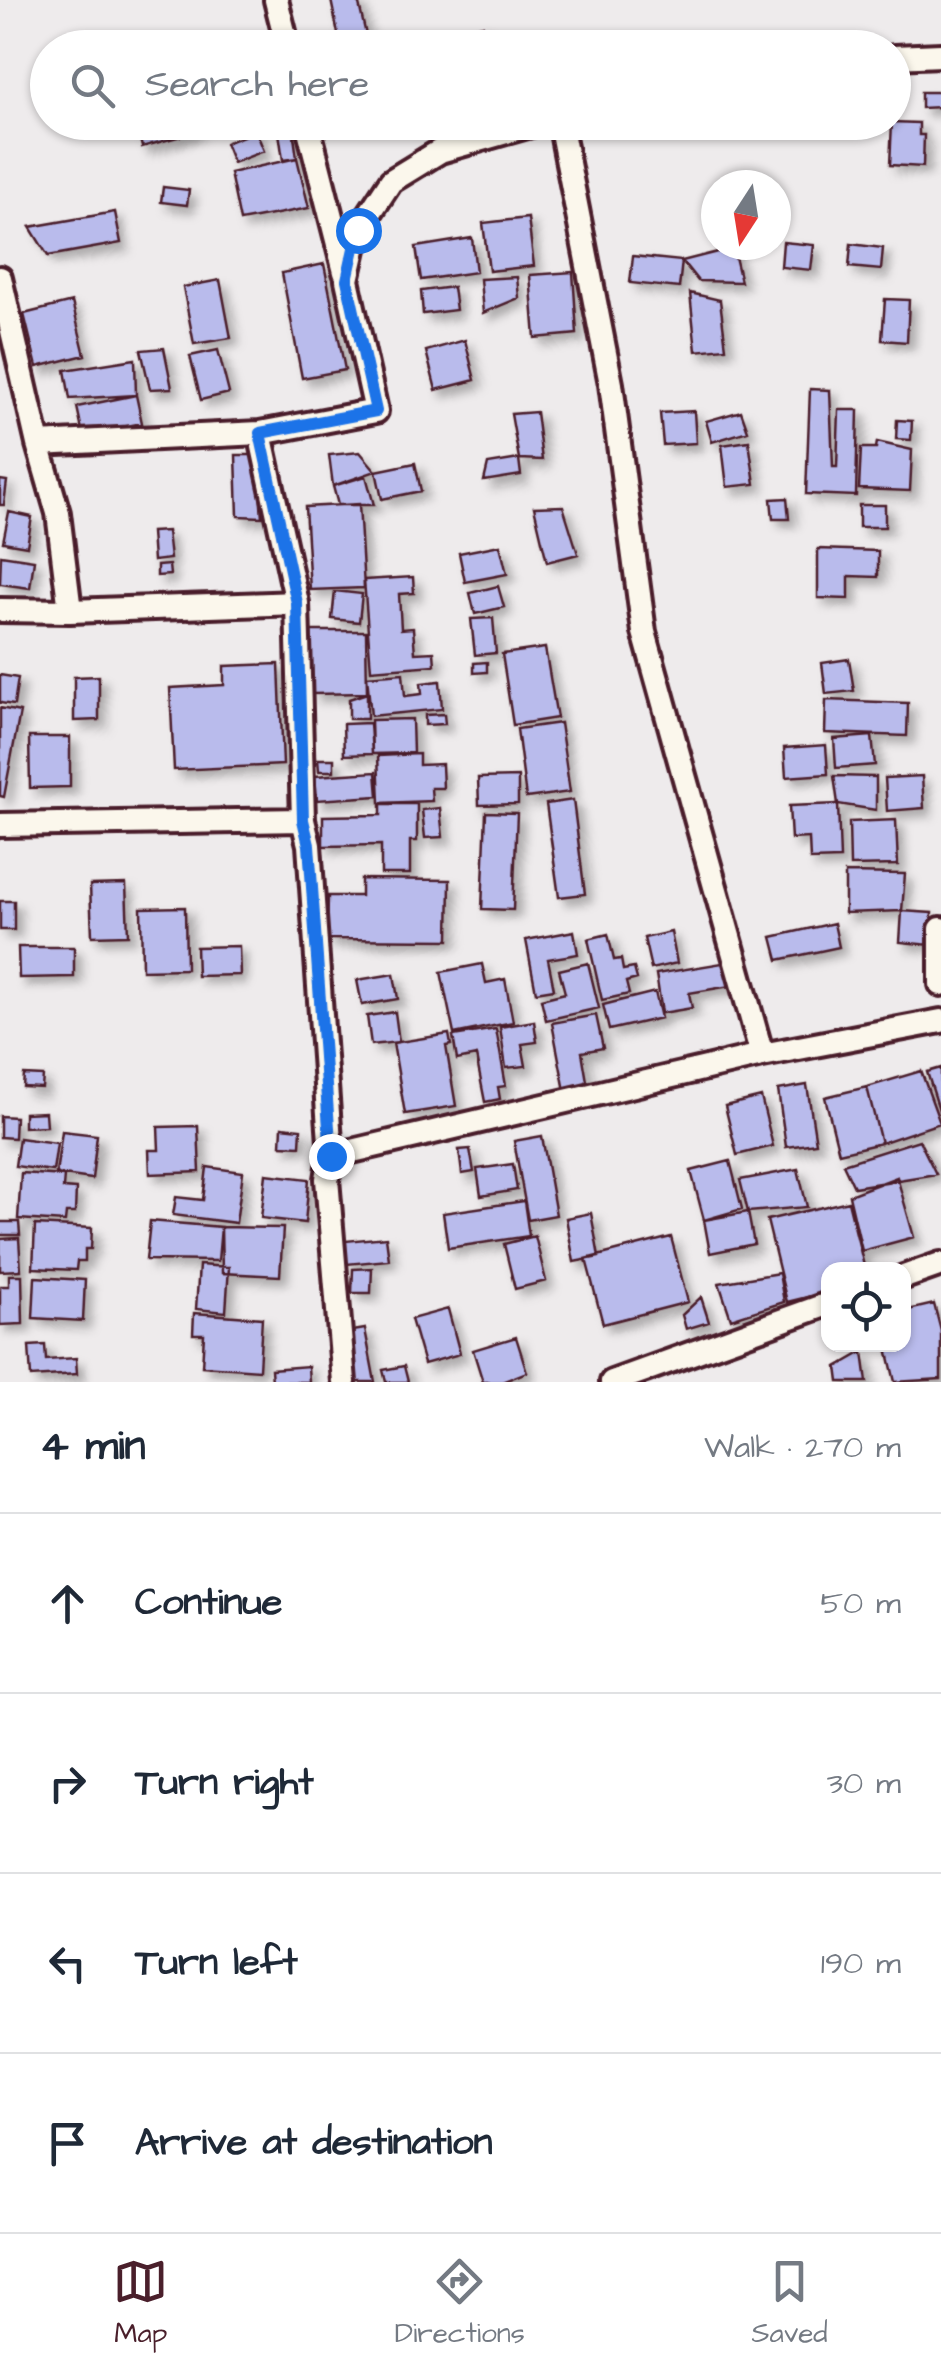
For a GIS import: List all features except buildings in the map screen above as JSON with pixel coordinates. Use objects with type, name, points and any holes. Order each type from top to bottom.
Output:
[{"type":"street","points":[[276,0],[284,30]]},
{"type":"street","points":[[911,57],[941,56]]},
{"type":"street","points":[[38,444],[260,433],[376,411],[312,140]]},
{"type":"street","points":[[347,280],[358,230],[391,181],[440,151],[478,140]]},
{"type":"street","points":[[564,140],[611,384],[644,632],[762,1055]]},
{"type":"street","points":[[0,278],[58,513],[70,610]]},
{"type":"street","points":[[260,433],[297,603],[303,820],[309,845],[331,1156],[327,1179],[344,1382]]},
{"type":"street","points":[[0,610],[297,603]]},
{"type":"street","points":[[0,825],[303,820]]},
{"type":"street","points":[[941,929],[941,984]]},
{"type":"street","points":[[331,1156],[762,1055],[941,1021]]},
{"type":"street","points":[[911,1275],[941,1264]]},
{"type":"street","points":[[612,1382],[821,1307]]},
{"type":"route","points":[[331,1156],[309,845],[303,820],[297,603],[260,433],[376,411],[347,280],[358,230]]}]
